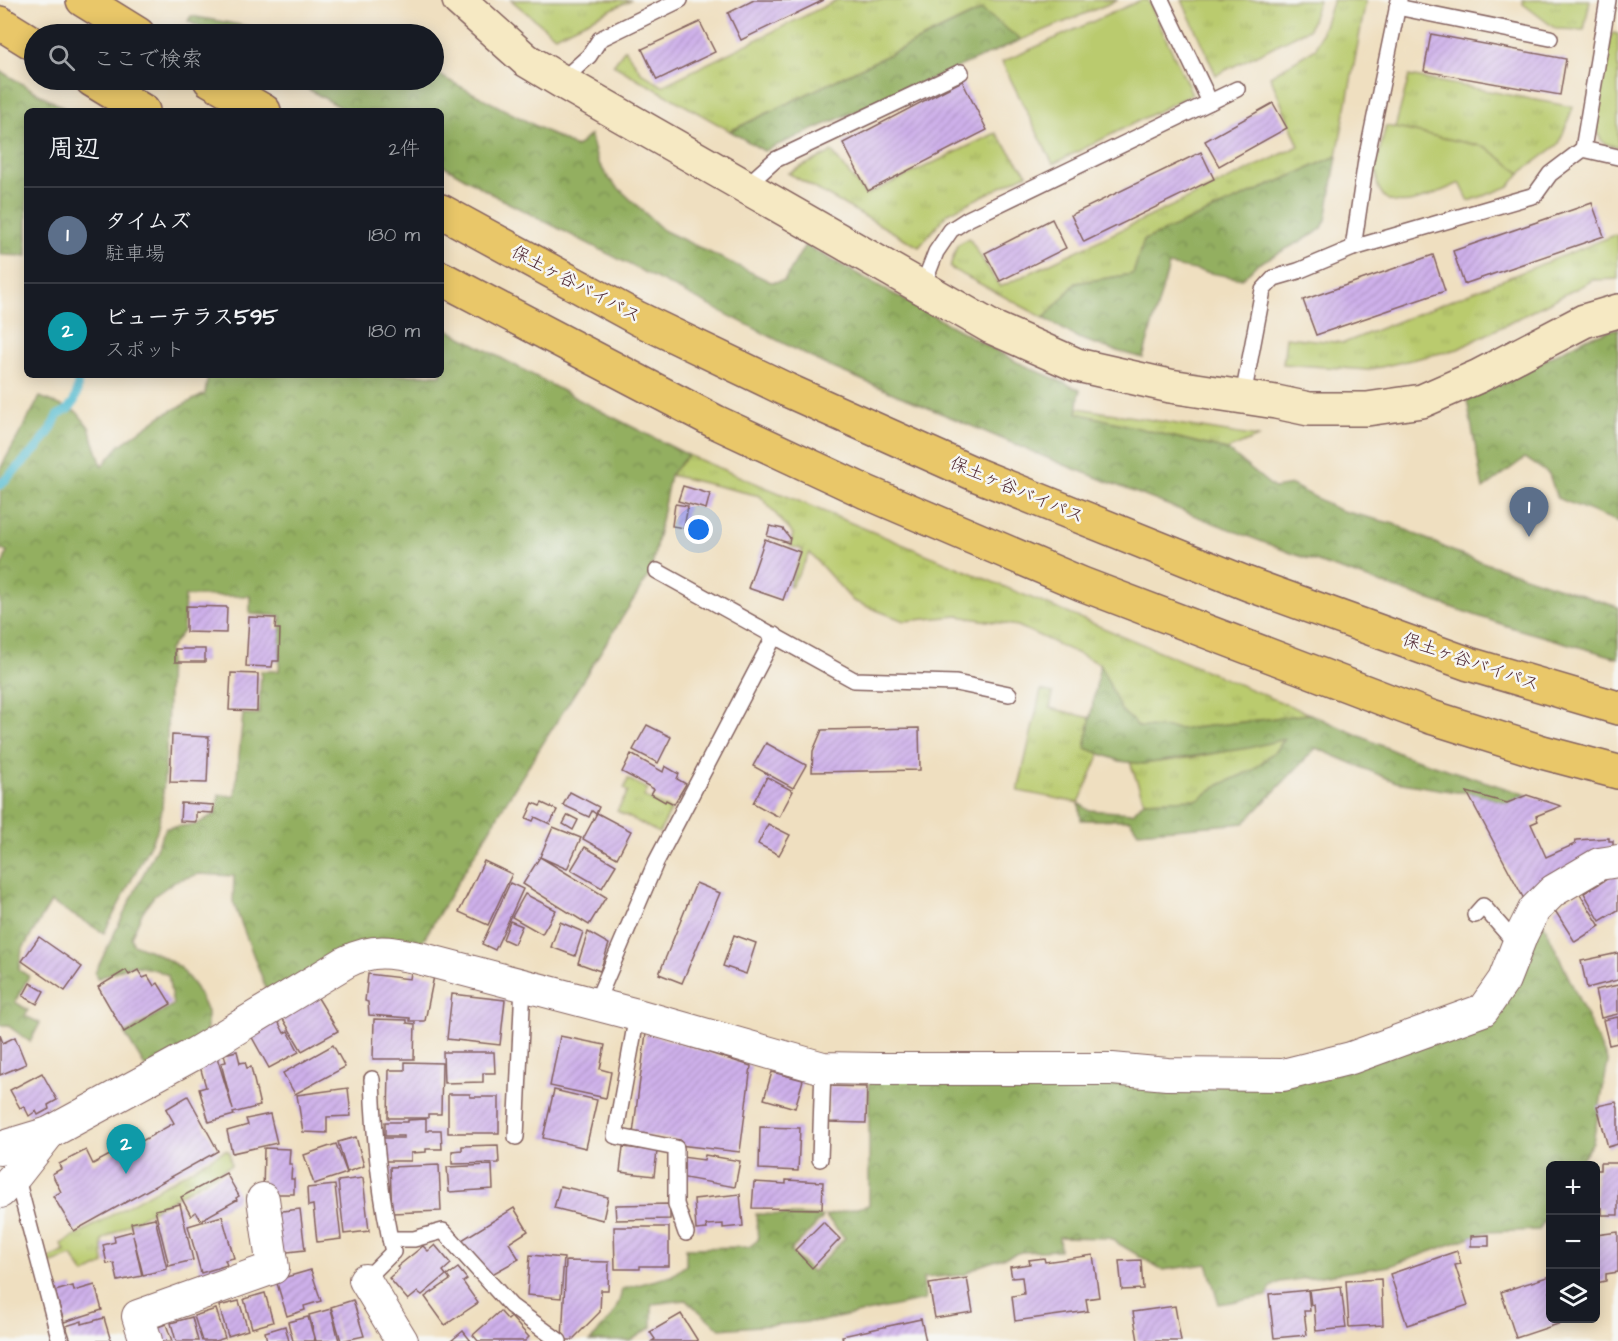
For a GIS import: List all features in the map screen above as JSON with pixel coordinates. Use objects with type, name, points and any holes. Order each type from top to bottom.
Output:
[{"type":"highway","points":[[83,0],[122,24]]},
{"type":"highway","points":[[0,23],[24,38]]},
{"type":"highway","points":[[108,90],[138,108]]},
{"type":"highway","points":[[227,90],[259,108]]},
{"type":"highway","name":"保土ヶ谷バイパス","points":[[444,213],[648,323],[787,390],[977,475],[1248,584],[1469,664],[1618,708]]},
{"type":"highway","points":[[444,280],[716,422],[866,492],[1082,584],[1431,717],[1542,752],[1618,772]]},
{"type":"street","points":[[459,0],[526,60],[561,81],[991,327],[1077,365],[1170,386],[1243,396],[1309,409],[1367,410],[1422,401],[1479,376],[1584,321],[1618,311]]},
{"type":"street","points":[[0,1149],[49,1133],[194,1054],[355,957],[370,952],[388,951],[419,958],[637,1015],[823,1068],[1112,1070],[1167,1074],[1283,1075],[1351,1058],[1483,1010],[1504,980],[1533,910],[1553,891],[1599,864],[1618,861]]},
{"type":"street","points":[[8,1183],[49,1133]]},
{"type":"street","points":[[146,1341],[138,1316],[273,1268],[263,1198]]},
{"type":"street","points":[[365,1280],[396,1339]]},
{"type":"lane","points":[[561,81],[590,56],[600,39],[680,0]]},
{"type":"lane","points":[[1161,0],[1210,102]]},
{"type":"lane","points":[[1243,396],[1263,290],[1274,278],[1298,271],[1353,248],[1535,195],[1550,174],[1583,149],[1608,0]]},
{"type":"lane","points":[[1353,248],[1366,160],[1398,4],[1550,38]]},
{"type":"lane","points":[[745,187],[775,160],[961,72]]},
{"type":"lane","points":[[922,288],[936,252],[951,230],[968,219],[1237,89]]},
{"type":"lane","points":[[1583,149],[1618,157]]},
{"type":"lane","points":[[657,571],[854,680],[956,683],[1009,694]]},
{"type":"lane","points":[[595,1005],[656,862],[775,635]]},
{"type":"lane","points":[[1475,915],[1483,906],[1518,946]]},
{"type":"lane","points":[[516,1137],[523,985]]},
{"type":"lane","points":[[637,1015],[615,1136],[676,1148],[675,1204],[686,1233]]},
{"type":"lane","points":[[820,1159],[823,1068]]},
{"type":"lane","points":[[365,1280],[393,1252],[378,1156],[372,1079]]},
{"type":"lane","points":[[8,1183],[60,1341]]},
{"type":"lane","points":[[390,1239],[414,1239],[443,1231],[512,1306],[559,1341]]},
{"type":"green space","points":[[511,0],[631,0],[555,36]]},
{"type":"green space","points":[[837,0],[1118,0],[1021,40],[981,10],[730,131],[613,65],[625,49],[641,72],[662,86]]},
{"type":"green space","points":[[1141,0],[1148,0],[1192,94],[1053,164],[1002,62]]},
{"type":"green space","points":[[1182,0],[1319,0],[1309,29],[1216,75]]},
{"type":"green space","points":[[1333,0],[1366,0],[1337,156],[1144,240],[1133,274],[1076,283],[1044,318],[950,268],[957,245],[969,238],[1000,287],[1299,146],[1270,76],[1316,48]]},
{"type":"green space","points":[[1523,0],[1590,0],[1584,30],[1556,29],[1523,4]]},
{"type":"green space","points":[[982,10],[1021,40],[764,151],[730,131]]},
{"type":"green space","points":[[191,16],[235,24],[194,24],[188,21]]},
{"type":"green space","points":[[1613,33],[1618,34],[1618,147],[1601,140],[1596,127]]},
{"type":"green space","points":[[0,71],[24,85],[24,90],[33,90],[64,108],[24,108],[24,256],[0,255]]},
{"type":"green space","points":[[1409,76],[1573,107],[1559,144],[1520,173],[1486,147],[1395,128]]},
{"type":"green space","points":[[444,78],[576,147],[590,135],[598,162],[609,179],[663,230],[771,282],[784,281],[805,245],[1017,362],[1080,390],[1077,413],[1227,450],[1274,488],[1292,485],[1339,510],[1394,524],[1461,555],[1618,607],[1618,658],[1510,627],[1291,553],[1062,464],[826,365],[497,197],[444,166],[444,108],[342,108],[310,90],[444,90]]},
{"type":"green space","points":[[1386,126],[1486,147],[1520,173],[1510,186],[1469,201],[1460,183],[1424,198],[1403,203],[1395,202],[1382,194],[1377,184],[1377,173],[1374,172]]},
{"type":"green space","points":[[996,133],[1027,174],[948,213],[919,247],[788,173],[832,152],[866,195]]},
{"type":"green space","points":[[1337,156],[1326,220],[1322,228],[1314,234],[1256,265],[1242,279],[1169,265],[1143,358],[1078,338],[1044,318],[1076,283],[1133,274],[1144,240]]},
{"type":"green space","points":[[1615,235],[1618,236],[1618,279],[1593,280],[1458,349],[1368,370],[1283,364],[1286,337],[1344,343]]},
{"type":"green space","points":[[444,328],[688,455],[670,475],[651,572],[506,802],[419,947],[269,996],[233,902],[234,876],[199,874],[175,881],[154,896],[143,911],[131,937],[133,944],[156,953],[180,967],[196,988],[207,1012],[207,1035],[146,1068],[125,1034],[173,1005],[168,975],[131,965],[97,979],[95,973],[166,828],[198,824],[216,813],[219,795],[235,796],[243,714],[259,714],[261,671],[279,671],[281,616],[250,614],[250,596],[185,596],[183,631],[169,650],[167,736],[162,808],[157,831],[104,933],[51,902],[22,950],[19,970],[29,976],[15,1002],[28,1010],[25,1016],[40,1023],[30,1042],[7,1025],[0,1025],[0,572],[7,552],[0,549],[0,469],[40,397],[77,412],[89,427],[102,466],[120,445],[161,416],[205,394],[208,378],[444,378]]},
{"type":"green space","points":[[1618,328],[1618,522],[1557,498],[1549,474],[1525,458],[1483,489],[1467,400],[1587,338]]},
{"type":"green space","points":[[1078,408],[1258,437],[1227,450],[1077,413]]},
{"type":"green space","points":[[688,455],[1310,714],[1185,729],[1139,727],[1121,710],[1100,664],[1018,626],[958,616],[904,621],[853,601],[810,553],[791,587],[789,586],[803,550],[790,546],[793,534],[760,496],[670,475]]},
{"type":"green space","points":[[1100,664],[1121,710],[1139,727],[1185,729],[1310,714],[1403,755],[1527,795],[1507,803],[1467,792],[1396,782],[1316,748],[1244,823],[1138,832],[1130,820],[1081,820],[1079,803],[1088,810],[1133,813],[1144,801],[1199,799],[1215,787],[1253,770],[1285,739],[1249,748],[1143,764],[1120,761],[1085,748]]},
{"type":"green space","points":[[1041,690],[1053,693],[1050,708],[1091,718],[1086,748],[1100,753],[1079,803],[1018,791]]},
{"type":"green space","points":[[1286,738],[1253,770],[1215,787],[1199,799],[1144,801],[1130,762],[1149,763],[1194,757]]},
{"type":"green space","points":[[628,779],[648,789],[644,797],[671,810],[659,833],[617,811],[628,792],[624,789]]},
{"type":"green space","points":[[1541,918],[1608,1062],[1593,1142],[1581,1161],[1546,1161],[1546,1218],[1539,1230],[1485,1232],[1390,1266],[1280,1282],[1271,1287],[1267,1296],[1219,1304],[1207,1264],[1163,1270],[1109,1238],[1059,1237],[1060,1250],[1021,1252],[979,1266],[964,1275],[923,1278],[925,1300],[822,1321],[720,1329],[686,1300],[652,1304],[652,1327],[630,1341],[590,1341],[614,1312],[622,1289],[671,1276],[686,1265],[686,1248],[749,1247],[758,1240],[756,1214],[822,1216],[822,1219],[790,1251],[812,1272],[845,1238],[825,1216],[869,1205],[869,1076],[1286,1080],[1483,1014]]},
{"type":"green space","points":[[225,1150],[229,1151],[231,1165],[102,1240],[104,1264],[84,1274],[72,1256],[46,1265],[47,1259],[65,1251],[61,1244]]},
{"type":"building","points":[[754,0],[824,0],[741,40],[728,13]]},
{"type":"building","points":[[700,22],[715,52],[657,80],[642,49]]},
{"type":"building","points":[[1431,34],[1566,59],[1560,95],[1424,71]]},
{"type":"building","points":[[962,81],[987,130],[868,191],[843,143]]},
{"type":"building","points":[[1273,103],[1287,128],[1219,166],[1205,141]]},
{"type":"building","points":[[1201,152],[1214,179],[1084,242],[1071,215]]},
{"type":"building","points":[[1592,203],[1604,236],[1464,284],[1453,251]]},
{"type":"building","points":[[1052,219],[1066,248],[1000,281],[985,253]]},
{"type":"building","points":[[1433,255],[1445,291],[1316,335],[1303,300]]},
{"type":"building","points":[[683,486],[710,494],[706,509],[678,501]]},
{"type":"building","points":[[675,504],[688,506],[684,528],[672,526]]},
{"type":"building","points":[[770,526],[783,529],[790,538],[789,543],[767,536]]},
{"type":"building","points":[[765,539],[800,552],[783,600],[748,588]]},
{"type":"building","points":[[186,606],[227,607],[226,633],[186,632]]},
{"type":"building","points":[[249,617],[276,618],[275,629],[280,629],[279,661],[273,661],[272,667],[246,666]]},
{"type":"building","points":[[175,649],[205,649],[205,662],[175,662]]},
{"type":"building","points":[[231,673],[258,674],[257,711],[229,710]]},
{"type":"building","points":[[647,725],[671,737],[658,763],[633,750]]},
{"type":"building","points":[[919,728],[920,770],[812,772],[813,751],[822,730]]},
{"type":"building","points":[[172,735],[209,737],[207,783],[170,782]]},
{"type":"building","points":[[766,743],[806,765],[793,788],[753,766]]},
{"type":"building","points":[[631,754],[663,772],[665,766],[679,774],[677,779],[686,784],[674,804],[651,794],[654,789],[622,772]]},
{"type":"building","points":[[767,777],[793,791],[779,817],[753,803]]},
{"type":"building","points":[[570,792],[599,807],[596,814],[592,811],[589,817],[563,805]]},
{"type":"building","points":[[1467,792],[1507,803],[1527,795],[1561,806],[1536,816],[1538,821],[1531,824],[1546,857],[1575,844],[1576,840],[1609,838],[1609,841],[1613,841],[1613,846],[1525,901]]},
{"type":"building","points":[[181,803],[214,805],[213,813],[196,812],[196,822],[180,821]]},
{"type":"building","points":[[533,803],[540,806],[542,803],[557,810],[550,824],[535,817],[533,821],[526,818]]},
{"type":"building","points":[[597,813],[631,831],[617,858],[583,839]]},
{"type":"building","points":[[568,815],[578,820],[573,830],[563,824]]},
{"type":"building","points":[[768,824],[790,835],[779,855],[758,844]]},
{"type":"building","points":[[553,827],[581,838],[567,869],[540,857]]},
{"type":"building","points":[[585,847],[616,865],[602,888],[571,870]]},
{"type":"building","points":[[540,857],[606,897],[589,925],[523,884]]},
{"type":"building","points":[[484,861],[512,874],[488,925],[459,912]]},
{"type":"building","points":[[1615,874],[1618,879],[1618,910],[1600,921],[1584,893]]},
{"type":"building","points":[[510,883],[523,889],[495,950],[482,944]]},
{"type":"building","points":[[696,883],[720,893],[682,983],[659,974]]},
{"type":"building","points":[[1579,893],[1600,926],[1575,942],[1554,909]]},
{"type":"building","points":[[525,894],[556,910],[542,934],[512,917]]},
{"type":"building","points":[[510,921],[522,926],[514,944],[503,939]]},
{"type":"building","points":[[560,922],[583,932],[575,956],[551,947]]},
{"type":"building","points":[[588,932],[609,944],[600,971],[578,963]]},
{"type":"building","points":[[734,935],[756,943],[746,974],[723,966]]},
{"type":"building","points":[[39,937],[82,967],[65,991],[22,961]]},
{"type":"building","points":[[1618,953],[1618,980],[1587,988],[1581,961]]},
{"type":"building","points":[[126,970],[129,975],[138,970],[143,978],[148,976],[154,986],[158,983],[171,1004],[124,1032],[98,987]]},
{"type":"building","points":[[411,972],[434,976],[425,1021],[369,1015],[368,1002],[365,1001],[368,974],[410,979]]},
{"type":"building","points":[[30,983],[44,991],[37,1004],[23,996]]},
{"type":"building","points":[[1618,985],[1618,1014],[1601,1018],[1595,990]]},
{"type":"building","points":[[315,993],[338,1031],[302,1051],[280,1014]]},
{"type":"building","points":[[452,994],[505,1000],[500,1045],[447,1039]]},
{"type":"building","points":[[276,1017],[284,1033],[288,1031],[299,1052],[269,1068],[249,1032]]},
{"type":"building","points":[[1618,1017],[1618,1043],[1609,1045],[1603,1020]]},
{"type":"building","points":[[374,1019],[407,1020],[407,1023],[415,1024],[414,1059],[373,1059]]},
{"type":"building","points":[[646,1033],[751,1066],[740,1152],[679,1145],[680,1140],[633,1134]]},
{"type":"building","points":[[0,1035],[3,1043],[15,1037],[26,1064],[0,1075]]},
{"type":"building","points":[[560,1036],[605,1045],[600,1069],[611,1072],[606,1098],[550,1086]]},
{"type":"building","points":[[333,1045],[345,1067],[295,1094],[283,1073]]},
{"type":"building","points":[[237,1051],[240,1063],[245,1062],[247,1068],[251,1067],[260,1106],[209,1122],[199,1089],[206,1087],[199,1063],[217,1057],[233,1110],[221,1063],[226,1062],[224,1054]]},
{"type":"building","points":[[443,1052],[494,1052],[495,1073],[483,1073],[483,1082],[444,1083]]},
{"type":"building","points":[[405,1062],[442,1063],[441,1114],[428,1114],[428,1118],[388,1118],[389,1070],[405,1070]]},
{"type":"building","points":[[772,1072],[803,1080],[795,1108],[764,1099]]},
{"type":"building","points":[[42,1073],[57,1100],[48,1105],[49,1109],[38,1115],[36,1111],[29,1116],[24,1106],[20,1108],[10,1090]]},
{"type":"building","points":[[829,1086],[867,1087],[866,1123],[829,1122]]},
{"type":"building","points":[[348,1088],[351,1116],[327,1117],[327,1133],[303,1132],[297,1095]]},
{"type":"building","points":[[554,1090],[597,1100],[586,1148],[543,1138]]},
{"type":"building","points":[[448,1094],[499,1097],[499,1133],[448,1133]]},
{"type":"building","points":[[188,1096],[218,1151],[74,1231],[53,1196],[61,1192],[52,1174],[61,1169],[59,1164],[86,1150],[93,1164],[134,1142],[135,1145],[174,1123],[166,1109]]},
{"type":"building","points":[[1616,1102],[1618,1144],[1608,1147],[1597,1106]]},
{"type":"building","points":[[270,1114],[277,1143],[232,1153],[227,1131],[248,1125],[246,1119]]},
{"type":"building","points":[[426,1119],[426,1131],[441,1130],[442,1149],[426,1149],[426,1152],[411,1153],[411,1161],[383,1161],[383,1138],[404,1138],[404,1136],[385,1136],[385,1122]]},
{"type":"building","points":[[760,1127],[800,1128],[798,1171],[759,1169]]},
{"type":"building","points":[[356,1137],[364,1166],[347,1172],[338,1142]]},
{"type":"building","points":[[336,1144],[347,1173],[314,1184],[304,1155]]},
{"type":"building","points":[[498,1145],[499,1163],[452,1164],[452,1151],[462,1150],[462,1146]]},
{"type":"building","points":[[623,1147],[657,1151],[654,1176],[620,1172]]},
{"type":"building","points":[[264,1148],[290,1149],[289,1164],[292,1164],[291,1179],[294,1179],[294,1194],[263,1194]]},
{"type":"building","points":[[705,1155],[740,1161],[735,1187],[679,1177],[682,1157],[704,1160]]},
{"type":"building","points":[[1600,1163],[1618,1163],[1618,1215],[1602,1215]]},
{"type":"building","points":[[439,1165],[441,1211],[392,1213],[390,1167]]},
{"type":"building","points":[[492,1165],[493,1189],[449,1192],[447,1167]]},
{"type":"building","points":[[226,1173],[239,1196],[237,1200],[201,1220],[196,1212],[191,1216],[181,1197]]},
{"type":"building","points":[[363,1178],[369,1231],[344,1234],[338,1181]]},
{"type":"building","points":[[786,1180],[823,1182],[822,1209],[752,1208],[754,1182],[786,1184]]},
{"type":"building","points":[[335,1185],[341,1239],[317,1242],[313,1205],[308,1206],[307,1188]]},
{"type":"building","points":[[560,1186],[608,1197],[603,1220],[554,1208]]},
{"type":"building","points":[[740,1194],[743,1226],[723,1228],[723,1224],[706,1225],[707,1229],[696,1230],[694,1199]]},
{"type":"building","points":[[180,1204],[193,1260],[169,1266],[155,1210]]},
{"type":"building","points":[[670,1204],[670,1219],[616,1220],[615,1205]]},
{"type":"building","points":[[514,1208],[528,1231],[509,1243],[519,1259],[487,1277],[457,1243]]},
{"type":"building","points":[[300,1209],[305,1250],[279,1253],[274,1212]]},
{"type":"building","points":[[222,1216],[234,1258],[225,1260],[227,1265],[201,1273],[188,1226]]},
{"type":"building","points":[[155,1218],[167,1269],[143,1275],[133,1235],[142,1276],[118,1281],[114,1263],[107,1264],[103,1245],[115,1242],[114,1236],[133,1231],[131,1223]]},
{"type":"building","points":[[823,1222],[840,1239],[812,1268],[795,1250]]},
{"type":"building","points":[[614,1227],[669,1227],[669,1266],[615,1269]]},
{"type":"building","points":[[1618,1232],[1618,1272],[1606,1274],[1606,1281],[1600,1282],[1600,1269],[1600,1234]]},
{"type":"building","points":[[1489,1235],[1489,1246],[1471,1246],[1471,1236]]},
{"type":"building","points":[[435,1245],[451,1264],[443,1271],[446,1275],[422,1295],[418,1292],[408,1300],[389,1278],[399,1269],[397,1267],[423,1246],[428,1251]]},
{"type":"building","points":[[1457,1251],[1461,1264],[1455,1265],[1468,1305],[1407,1325],[1390,1274]]},
{"type":"building","points":[[530,1255],[564,1258],[561,1298],[527,1295]]},
{"type":"building","points":[[1093,1255],[1099,1297],[1086,1299],[1088,1311],[1015,1321],[1012,1296],[1024,1294],[1022,1277],[1012,1278],[1010,1267],[1030,1264],[1029,1260],[1044,1258],[1045,1262]]},
{"type":"building","points":[[1141,1260],[1143,1289],[1122,1290],[1119,1261]]},
{"type":"building","points":[[566,1261],[609,1262],[608,1290],[601,1290],[600,1312],[572,1340],[562,1340]]},
{"type":"building","points":[[458,1268],[467,1279],[463,1282],[478,1303],[445,1325],[425,1297],[450,1280],[447,1276]]},
{"type":"building","points":[[311,1270],[321,1301],[304,1306],[305,1310],[287,1316],[276,1280]]},
{"type":"building","points":[[1546,1277],[1546,1323],[1561,1323],[1516,1338],[1501,1292]]},
{"type":"building","points":[[967,1278],[973,1312],[935,1318],[929,1284]]},
{"type":"building","points":[[1381,1279],[1383,1325],[1349,1327],[1346,1281]]},
{"type":"building","points":[[95,1285],[102,1310],[64,1322],[55,1291],[73,1286],[74,1291]]},
{"type":"building","points":[[1341,1286],[1346,1328],[1316,1331],[1314,1304],[1311,1305],[1309,1290]]},
{"type":"building","points":[[1308,1290],[1310,1311],[1304,1311],[1307,1335],[1274,1338],[1269,1294]]},
{"type":"building","points":[[265,1293],[273,1322],[252,1328],[244,1299]]},
{"type":"building","points":[[353,1300],[364,1336],[341,1341],[331,1307]]},
{"type":"building","points":[[239,1301],[248,1330],[228,1336],[219,1306]]},
{"type":"building","points":[[1175,1306],[1181,1341],[1138,1341],[1133,1312]]},
{"type":"building","points":[[216,1309],[225,1338],[202,1341],[194,1316]]},
{"type":"building","points":[[331,1309],[339,1341],[316,1341],[309,1315]]},
{"type":"building","points":[[500,1311],[508,1320],[511,1317],[529,1337],[525,1341],[478,1341],[473,1335]]},
{"type":"building","points":[[681,1314],[698,1341],[652,1341],[655,1339],[650,1332]]},
{"type":"building","points":[[192,1317],[198,1341],[176,1341],[171,1323]]},
{"type":"building","points":[[308,1317],[315,1341],[293,1341],[288,1322]]},
{"type":"building","points":[[104,1318],[111,1341],[71,1341],[66,1326]]},
{"type":"building","points":[[921,1319],[926,1341],[843,1341],[842,1336]]},
{"type":"building","points":[[166,1324],[172,1341],[150,1341],[147,1331]]},
{"type":"building","points":[[285,1326],[289,1341],[267,1341],[265,1332]]},
{"type":"building","points":[[463,1331],[471,1341],[451,1341]]},
{"type":"waterway","points":[[0,485],[38,447],[57,416],[74,402],[78,378]]},
{"type":"place","name":"タイムズ","points":[[1529,537]]},
{"type":"place","name":"ビューテラス595","points":[[126,1174]]}]
